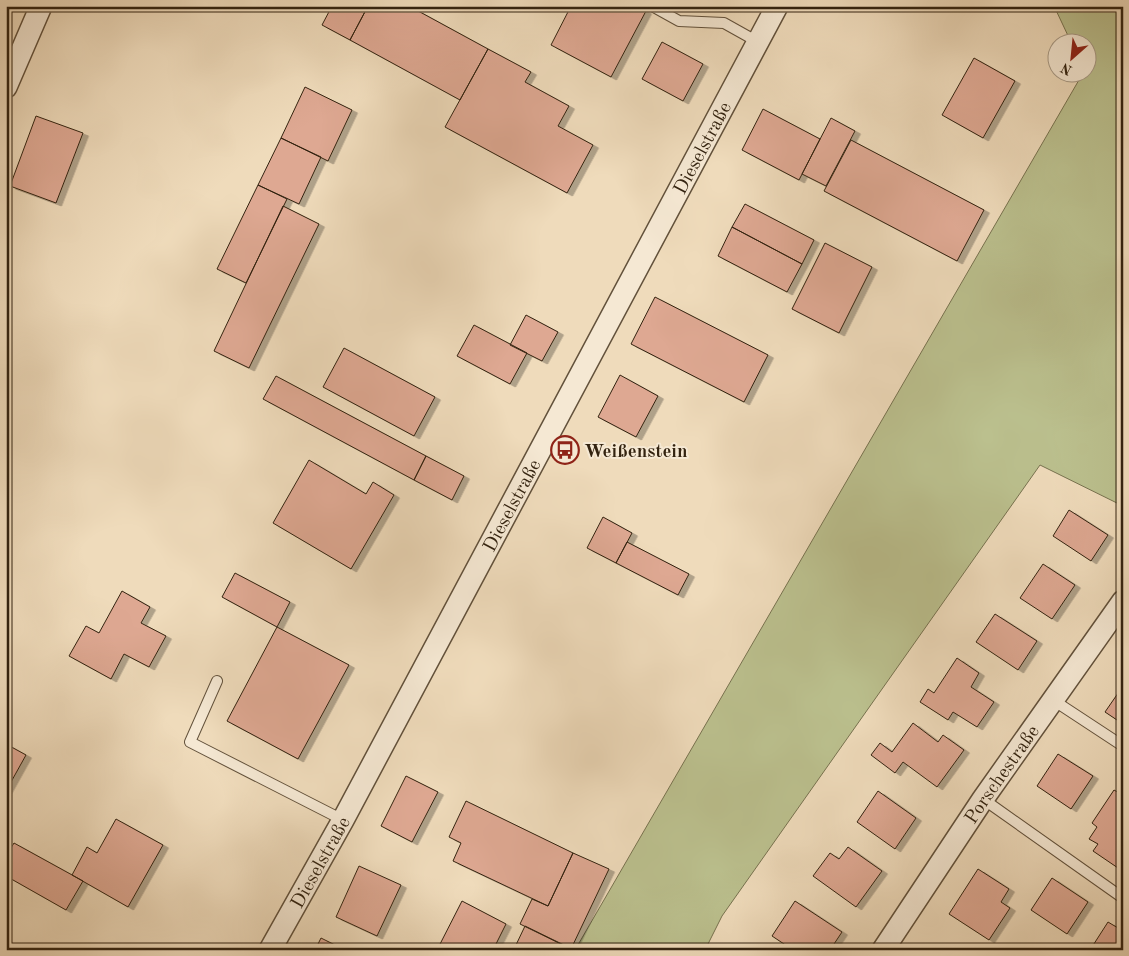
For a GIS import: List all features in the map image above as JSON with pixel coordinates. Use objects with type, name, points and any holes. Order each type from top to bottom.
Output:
[{"type":"street","points":[[6,87],[41,6]]},
{"type":"street","name":"Dieselstraße","points":[[270,950],[343,820],[777,6]]},
{"type":"street","name":"Porschestraße","points":[[883,950],[983,798],[1123,601]]},
{"type":"lane","points":[[652,6],[679,21],[724,24],[758,42]]},
{"type":"lane","points":[[218,681],[190,742],[343,820]]},
{"type":"lane","points":[[1053,700],[1123,746]]},
{"type":"lane","points":[[983,798],[1123,898]]},
{"type":"green space","points":[[1054,6],[1123,6],[1123,506],[1040,465],[722,916],[705,950],[575,950],[1078,82],[1096,82],[1096,32],[1066,32]]},
{"type":"building","points":[[332,6],[368,6],[350,40],[322,25]]},
{"type":"building","points":[[368,6],[409,6],[488,49],[460,100],[350,40]]},
{"type":"building","points":[[571,6],[636,6],[646,11],[611,77],[551,45]]},
{"type":"building","points":[[662,42],[703,64],[683,101],[642,79]]},
{"type":"building","points":[[488,49],[531,72],[525,82],[569,106],[558,126],[593,145],[567,193],[445,127]]},
{"type":"building","points":[[974,58],[1015,81],[983,138],[942,115]]},
{"type":"building","points":[[305,87],[352,110],[328,161],[281,138]]},
{"type":"building","points":[[763,109],[820,139],[799,180],[742,150]]},
{"type":"building","points":[[36,116],[83,133],[56,203],[10,186]]},
{"type":"building","points":[[831,118],[855,131],[826,186],[802,174]]},
{"type":"building","points":[[281,138],[321,157],[299,204],[258,185]]},
{"type":"building","points":[[851,140],[984,210],[957,261],[824,191]]},
{"type":"building","points":[[258,185],[287,199],[246,283],[217,269]]},
{"type":"building","points":[[745,204],[814,240],[802,264],[732,227]]},
{"type":"building","points":[[283,206],[319,224],[249,368],[214,351]]},
{"type":"building","points":[[732,227],[802,264],[787,292],[718,256]]},
{"type":"building","points":[[825,243],[872,267],[839,333],[792,309]]},
{"type":"building","points":[[655,297],[768,355],[744,402],[631,344]]},
{"type":"building","points":[[526,315],[558,332],[542,361],[510,345]]},
{"type":"building","points":[[474,325],[527,353],[510,384],[457,356]]},
{"type":"building","points":[[344,348],[435,397],[414,436],[323,387]]},
{"type":"building","points":[[620,375],[658,396],[636,437],[598,417]]},
{"type":"building","points":[[276,376],[426,456],[414,480],[263,399]]},
{"type":"building","points":[[426,456],[464,476],[452,500],[414,480]]},
{"type":"building","points":[[309,460],[366,494],[373,482],[394,495],[351,569],[273,523]]},
{"type":"building","points":[[1069,510],[1108,535],[1091,561],[1053,536]]},
{"type":"building","points":[[603,517],[632,533],[616,563],[587,548]]},
{"type":"building","points":[[627,542],[689,574],[678,595],[616,563]]},
{"type":"building","points":[[1043,564],[1075,585],[1052,619],[1020,598]]},
{"type":"building","points":[[235,573],[290,602],[277,627],[222,597]]},
{"type":"building","points":[[122,591],[150,607],[141,623],[166,636],[149,667],[124,654],[111,679],[69,656],[86,626],[99,633]]},
{"type":"building","points":[[995,614],[1037,641],[1018,670],[976,642]]},
{"type":"building","points":[[277,627],[349,665],[298,759],[227,721]]},
{"type":"building","points":[[957,658],[979,673],[971,687],[994,702],[977,727],[953,712],[948,720],[920,702],[928,689],[934,693]]},
{"type":"building","points":[[1123,686],[1123,724],[1105,712]]},
{"type":"building","points":[[913,723],[938,742],[943,735],[964,750],[937,787],[903,762],[895,773],[871,755],[880,743],[892,752]]},
{"type":"building","points":[[6,744],[26,755],[6,791]]},
{"type":"building","points":[[1058,754],[1093,776],[1071,809],[1037,786]]},
{"type":"building","points":[[406,776],[438,792],[412,842],[381,826]]},
{"type":"building","points":[[1114,790],[1123,795],[1123,862],[1118,868],[1093,851],[1098,844],[1089,839],[1097,827],[1092,823]]},
{"type":"building","points":[[878,791],[916,818],[895,849],[857,822]]},
{"type":"building","points":[[466,801],[573,853],[548,906],[453,861],[461,843],[449,837]]},
{"type":"building","points":[[116,819],[163,845],[128,907],[72,875],[87,847],[97,853]]},
{"type":"building","points":[[14,843],[83,881],[66,910],[6,876],[6,856]]},
{"type":"building","points":[[848,847],[882,871],[856,907],[813,876],[830,853],[839,859]]},
{"type":"building","points":[[573,853],[609,869],[571,949],[520,924],[532,899],[548,906]]},
{"type":"building","points":[[359,866],[401,885],[377,936],[336,917]]},
{"type":"building","points":[[978,869],[1009,889],[1001,902],[1010,908],[989,940],[949,914]]},
{"type":"building","points":[[1052,878],[1088,902],[1067,934],[1031,910]]},
{"type":"building","points":[[462,901],[506,924],[493,950],[437,950]]},
{"type":"building","points":[[795,901],[842,932],[830,950],[793,950],[772,936]]},
{"type":"building","points":[[1108,922],[1123,931],[1123,950],[1090,950]]},
{"type":"building","points":[[525,926],[566,946],[565,950],[520,950],[515,947]]},
{"type":"building","points":[[321,938],[345,950],[315,950]]},
{"type":"place","name":"Weißenstein","points":[[565,450]]}]
